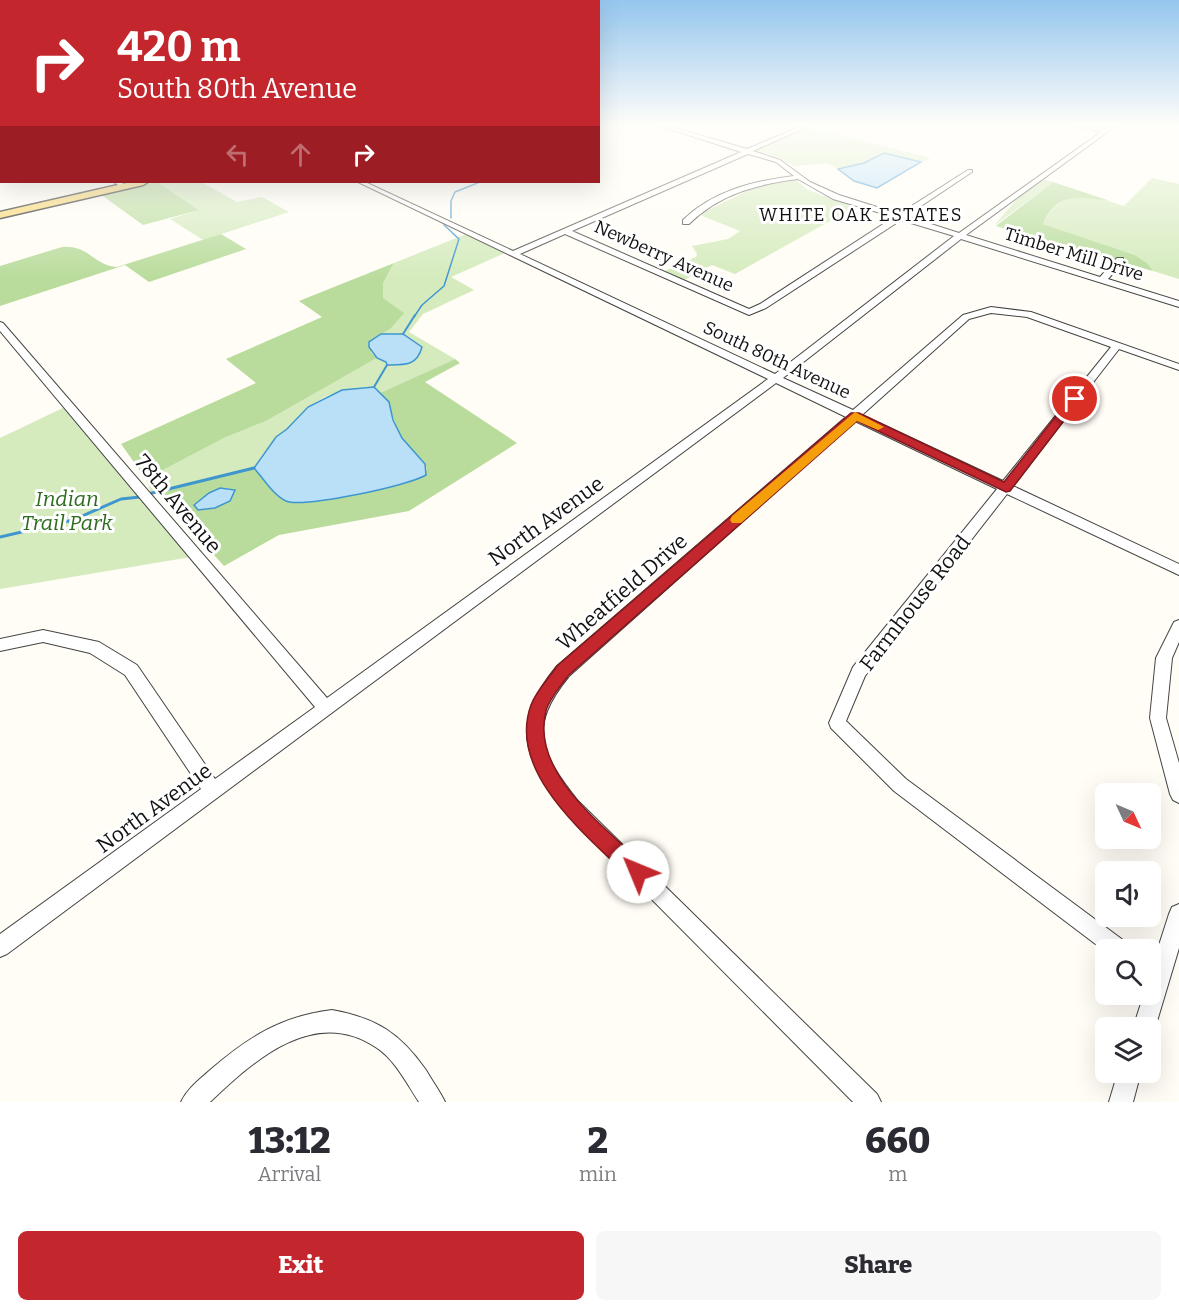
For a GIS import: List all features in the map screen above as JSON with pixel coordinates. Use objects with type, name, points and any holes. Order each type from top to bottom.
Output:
[{"type":"main road","points":[[0,210],[120,183]]},
{"type":"main road","points":[[0,215],[120,183]]},
{"type":"street","points":[[513,254],[691,176]]},
{"type":"street","points":[[899,217],[962,176]]},
{"type":"street","name":"North Avenue","points":[[0,947],[776,378],[960,236],[1043,176]]},
{"type":"street","points":[[686,222],[695,211],[750,185],[799,177]]},
{"type":"street","name":"Timber Mill Drive","points":[[799,177],[822,192],[1179,304]]},
{"type":"street","name":"South 80th Avenue","points":[[363,183],[1179,570]]},
{"type":"street","name":"Newberry Avenue","points":[[565,231],[749,312],[763,306],[899,217]]},
{"type":"street","points":[[1102,280],[1120,260]]},
{"type":"street","name":"Wheatfield Drive","points":[[869,1102],[572,807],[541,762],[534,733],[539,706],[563,671],[966,317],[991,310],[1028,314],[1179,367]]},
{"type":"street","name":"78th Avenue","points":[[0,325],[326,708]]},
{"type":"street","name":"Farmhouse Road","points":[[1105,939],[900,784],[837,723],[859,672],[1117,346]]},
{"type":"street","points":[[1179,626],[1164,658],[1158,717],[1179,794]]},
{"type":"street","points":[[0,645],[43,636],[94,647],[131,670],[213,791]]},
{"type":"street","points":[[1161,960],[1179,914]]},
{"type":"street","points":[[193,1102],[231,1066],[270,1038],[314,1023],[341,1022],[365,1028],[386,1041],[401,1056],[433,1102]]},
{"type":"street","points":[[1121,1102],[1127,1083]]},
{"type":"green space","points":[[1152,178],[1179,184],[1179,279],[1153,271],[1147,263],[1135,255],[1043,224],[1050,212],[1068,199],[1089,197],[1124,206]]},
{"type":"green space","points":[[1043,179],[1053,182],[994,226],[1015,201]]},
{"type":"green space","points":[[796,180],[808,190],[855,207],[735,274],[712,265],[684,280],[665,271],[696,257],[697,254],[692,246],[728,239],[740,231],[700,215],[702,213],[757,186]]},
{"type":"green space","points":[[1053,182],[1110,201],[1080,198],[1063,201],[1055,206],[1043,224],[1135,255],[1147,263],[1153,271],[996,226]]},
{"type":"green space","points":[[158,183],[203,183],[237,202],[262,197],[289,212],[203,240],[170,219],[199,210]]},
{"type":"green space","points":[[158,183],[199,210],[143,225],[100,194]]},
{"type":"green space","points":[[221,234],[246,249],[149,282],[125,265],[0,306],[0,266],[62,247],[71,247],[86,252],[109,266],[117,267]]},
{"type":"green space","points":[[466,234],[505,253],[451,277],[474,290],[423,314],[409,332],[455,359],[380,393],[374,387],[346,390],[321,399],[305,410],[273,443],[254,468],[151,493],[146,479],[224,438],[266,421],[377,358],[387,362],[403,334],[381,334],[390,329],[383,298],[383,283],[394,263]]},
{"type":"green space","points":[[394,263],[383,283],[383,298],[404,313],[390,329],[377,337],[371,352],[377,358],[266,421],[224,438],[146,479],[121,444],[256,383],[226,359],[322,317],[299,301]]},
{"type":"green space","points":[[455,359],[460,363],[425,382],[517,443],[409,511],[279,535],[224,566],[157,492],[254,468],[278,495],[313,502],[408,483],[427,469],[402,439],[388,404],[380,393]]},
{"type":"green space","name":"Indian Trail Park","points":[[65,407],[191,557],[0,589],[0,438]]},
{"type":"water","points":[[848,176],[897,176],[877,188],[854,181]]},
{"type":"water","points":[[381,334],[403,334],[422,347],[420,353],[409,363],[387,365],[386,362],[377,358],[369,347],[369,342]]},
{"type":"water","points":[[374,387],[389,402],[393,420],[402,438],[425,464],[426,475],[399,485],[333,499],[296,502],[286,501],[277,495],[254,468],[276,437],[308,407],[342,390]]},
{"type":"water","points":[[220,488],[235,490],[230,501],[215,508],[198,510],[194,505],[209,493]]},
{"type":"waterway","points":[[451,218],[451,201],[455,192],[478,183]]},
{"type":"waterway","points":[[414,317],[422,305],[444,286],[459,239],[444,225]]},
{"type":"waterway","points":[[403,334],[415,315]]},
{"type":"waterway","points":[[374,387],[387,365]]},
{"type":"waterway","points":[[148,494],[254,468]]},
{"type":"waterway","points":[[0,537],[73,520],[121,499],[140,497]]},
{"type":"slow traffic","points":[[736,520],[855,416],[878,427]]},
{"type":"district","name":"WHITE OAK ESTATES","points":[[861,215]]},
{"type":"route","points":[[638,872],[572,807],[541,762],[534,733],[539,706],[563,671],[855,416],[1006,488],[1075,399]]}]
